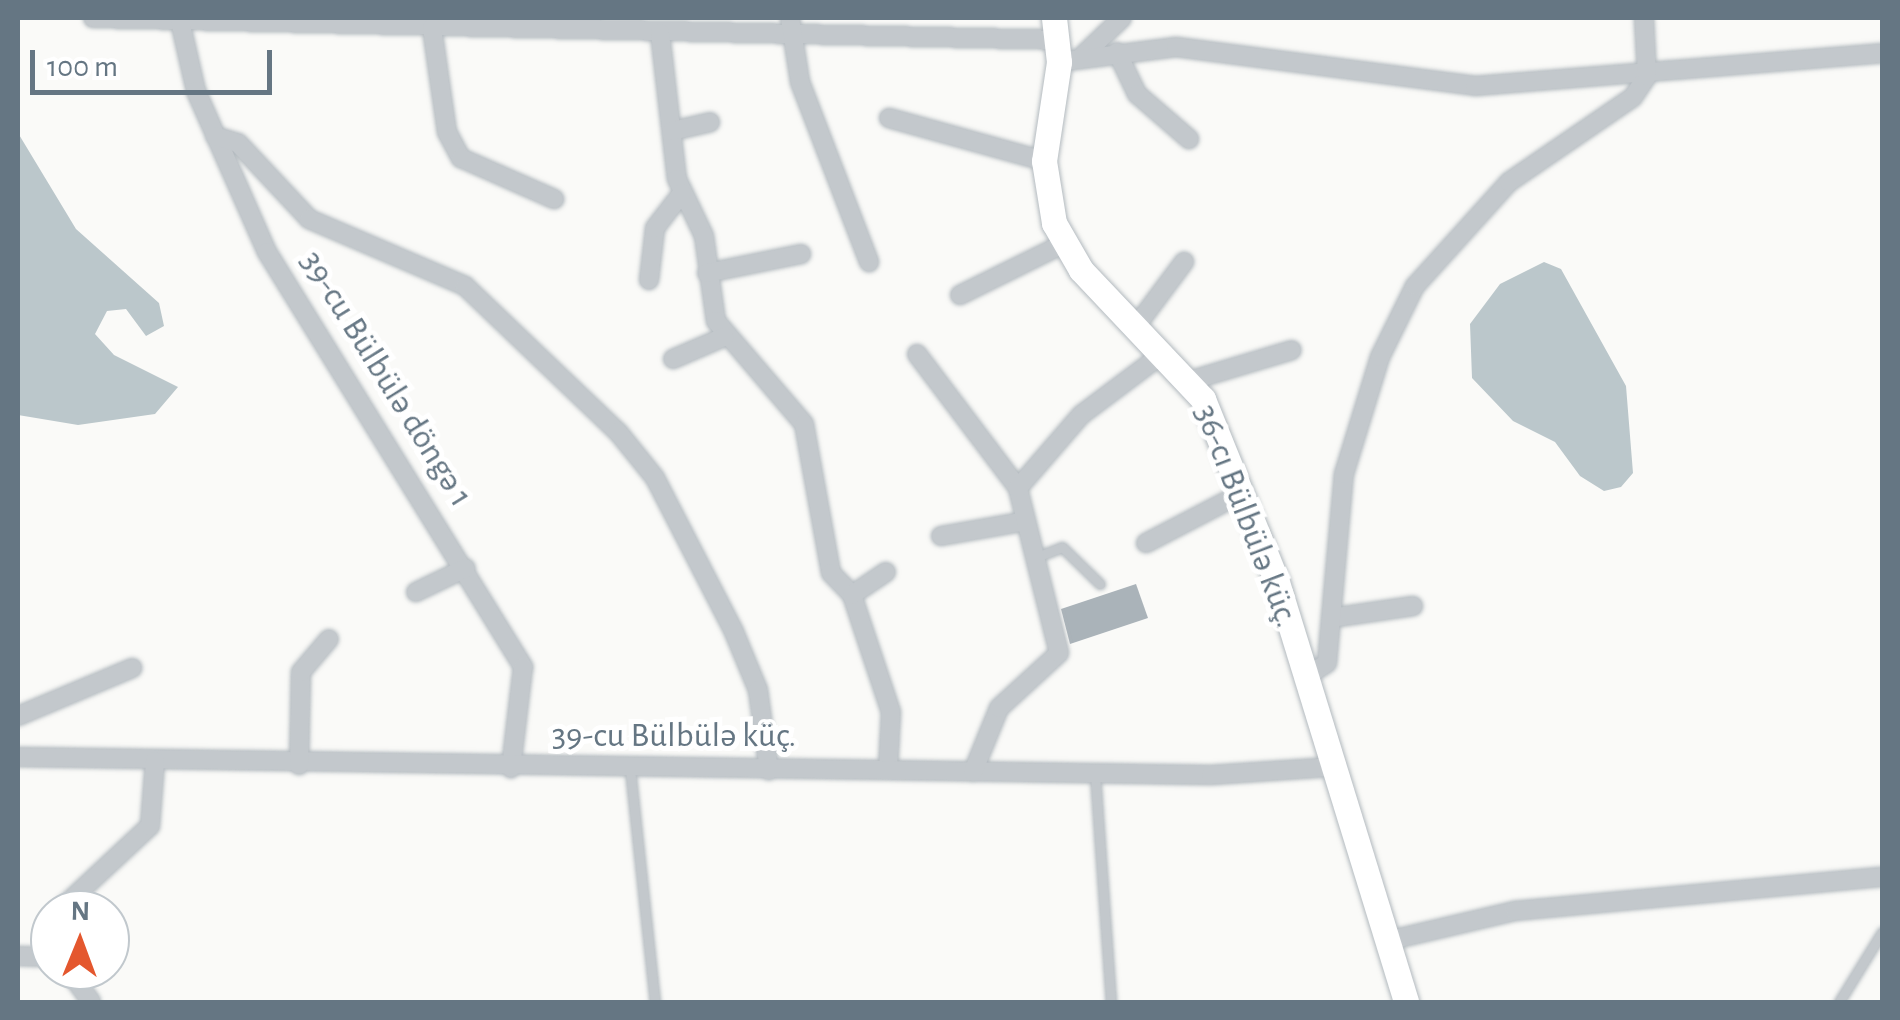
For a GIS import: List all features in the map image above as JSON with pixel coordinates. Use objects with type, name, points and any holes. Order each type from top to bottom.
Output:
[{"type":"street","points":[[93,18],[660,33],[791,27],[1117,52],[1176,47],[1429,85],[1647,76],[1882,53]]},
{"type":"street","points":[[1063,45],[1122,18]]},
{"type":"street","points":[[1304,678],[1328,663],[1344,474],[1380,356],[1414,286],[1509,182],[1633,97],[1647,76],[1644,18]]},
{"type":"street","name":"39-cu Bülbülə döngə 1","points":[[180,22],[215,136],[267,252],[466,568],[523,666],[511,768]]},
{"type":"street","points":[[791,27],[869,262]]},
{"type":"street","points":[[432,28],[440,102],[461,158],[554,200]]},
{"type":"street","points":[[660,33],[682,193],[704,236],[706,273],[724,336],[804,424],[831,573],[852,595],[891,712],[888,770]]},
{"type":"street","name":"36-cı Bülbülə küç.","points":[[1063,45],[1044,161],[1064,244],[1134,329],[1192,380],[1240,494],[1304,678],[1406,1002]]},
{"type":"street","points":[[1117,52],[1137,94],[1189,139]]},
{"type":"street","points":[[889,118],[1044,161]]},
{"type":"street","points":[[672,130],[710,122]]},
{"type":"street","points":[[215,136],[238,144],[316,223],[465,286],[618,432],[655,478],[734,632],[758,690],[769,770]]},
{"type":"street","points":[[650,280],[655,228],[682,193]]},
{"type":"street","points":[[960,295],[1064,244]]},
{"type":"street","points":[[706,273],[801,254]]},
{"type":"street","points":[[1134,329],[1184,262]]},
{"type":"street","points":[[673,359],[724,336]]},
{"type":"street","points":[[1192,380],[1292,350]]},
{"type":"street","points":[[918,354],[1018,488],[1038,556],[1059,653],[999,708],[973,772]]},
{"type":"street","points":[[1018,488],[1081,416],[1161,355]]},
{"type":"street","points":[[1146,543],[1240,494]]},
{"type":"street","points":[[941,536],[1026,520]]},
{"type":"street","points":[[416,592],[466,568]]},
{"type":"street","points":[[852,595],[886,572]]},
{"type":"street","points":[[1331,618],[1413,606]]},
{"type":"street","points":[[299,766],[300,672],[329,638]]},
{"type":"street","points":[[18,716],[132,668]]},
{"type":"street","name":"39-cu Bülbülə küç.","points":[[18,756],[299,766],[1094,774],[1330,767]]},
{"type":"street","points":[[81,890],[150,826],[155,761]]},
{"type":"street","points":[[1387,941],[1515,912],[1882,877]]},
{"type":"lane","points":[[1038,556],[1062,547],[1100,584]]},
{"type":"lane","points":[[630,769],[655,1002]]},
{"type":"lane","points":[[1094,774],[1111,1002]]},
{"type":"lane","points":[[1839,1002],[1882,932]]},
{"type":"shaded area","points":[[18,133],[76,229],[159,303],[164,326],[146,336],[126,309],[107,311],[95,334],[114,355],[178,387],[155,414],[78,425],[18,415]]},
{"type":"shaded area","points":[[1544,262],[1561,269],[1626,386],[1633,473],[1621,487],[1604,491],[1580,476],[1555,442],[1513,421],[1472,378],[1470,324],[1500,284]]},
{"type":"building","points":[[1136,584],[1148,618],[1070,644],[1061,609]]}]
